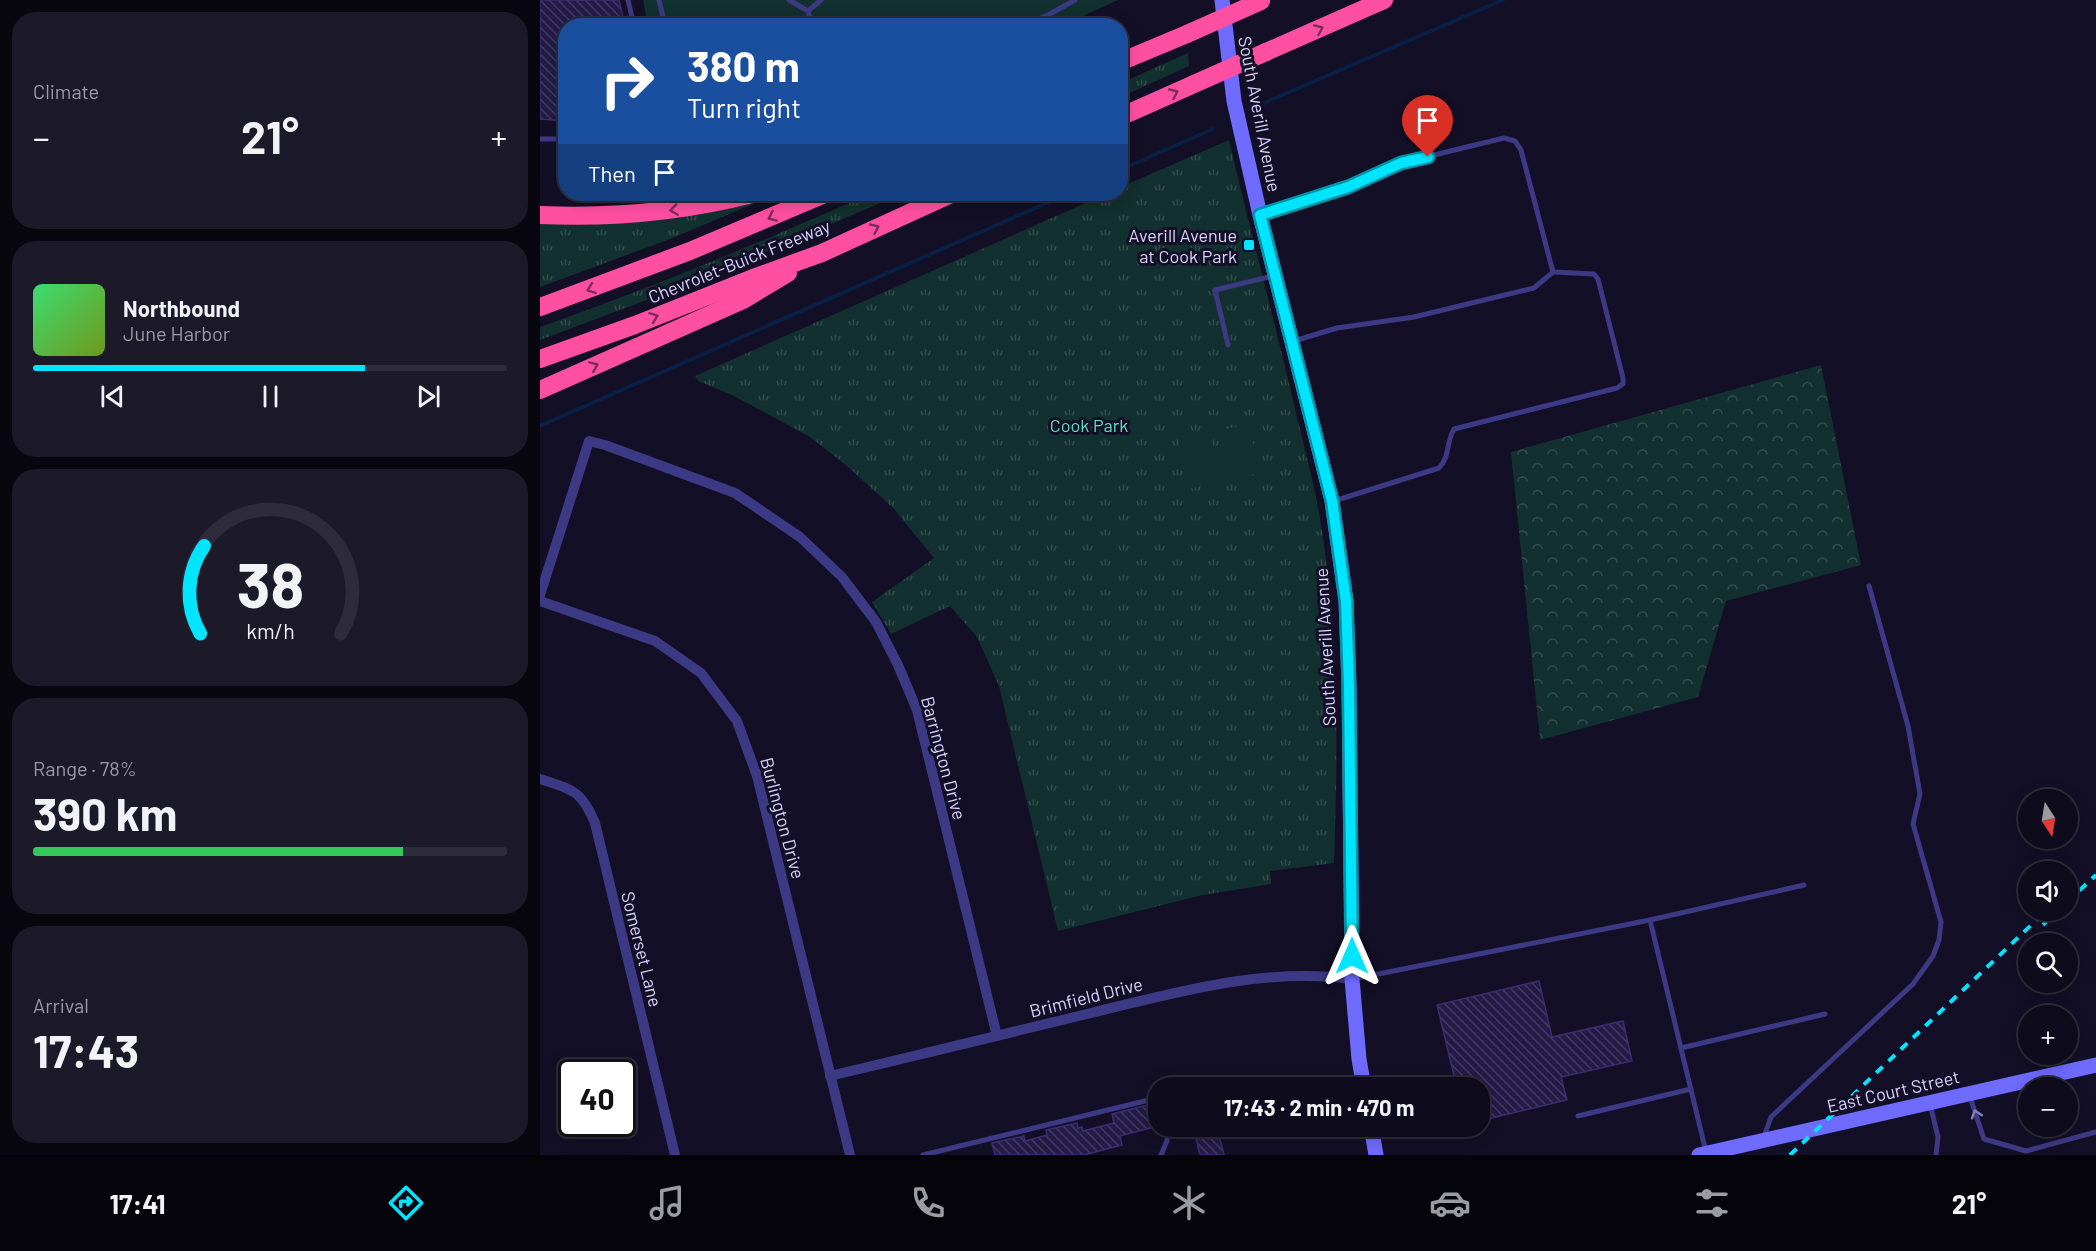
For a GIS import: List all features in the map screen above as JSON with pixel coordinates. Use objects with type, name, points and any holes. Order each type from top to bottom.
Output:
[{"type":"highway","points":[[1128,113],[1384,0]]},
{"type":"highway","points":[[1128,59],[1263,1]]},
{"type":"highway","points":[[540,215],[612,216],[664,211],[720,201]]},
{"type":"highway","name":"Chevrolet-Buick Freeway","points":[[540,307],[700,247],[808,201]]},
{"type":"highway","name":"Chevrolet-Buick Freeway","points":[[540,359],[822,253],[936,201]]},
{"type":"highway","points":[[540,390],[743,300],[822,253]]},
{"type":"street","name":"South Averill Avenue","points":[[1222,0],[1234,101],[1260,215],[1332,501],[1346,601],[1352,979],[1362,1077]]},
{"type":"street","name":"Barrington Drive","points":[[540,595],[589,441],[735,493],[800,537],[842,577],[876,622],[917,710],[997,1036]]},
{"type":"street","name":"Burlington Drive","points":[[540,601],[655,641],[701,673],[737,721],[757,776],[850,1155]]},
{"type":"street","name":"Somerset Lane","points":[[540,779],[574,791],[586,803],[595,824],[675,1155]]},
{"type":"street","name":"Brimfield Drive","points":[[830,1076],[1206,985],[1291,975],[1324,975],[1352,979]]},
{"type":"street","name":"East Court Street","points":[[1703,1154],[2096,1065]]},
{"type":"street","points":[[1373,1137],[1376,1155]]},
{"type":"lane","points":[[628,0],[632,18]]},
{"type":"lane","points":[[659,0],[663,18]]},
{"type":"lane","points":[[789,0],[808,11],[810,18]]},
{"type":"lane","points":[[808,11],[821,0]]},
{"type":"lane","points":[[1041,18],[1075,0]]},
{"type":"lane","points":[[1260,215],[1348,187],[1401,163],[1504,138],[1515,141],[1521,150],[1553,272]]},
{"type":"lane","points":[[540,139],[558,139]]},
{"type":"lane","points":[[1292,341],[1337,328],[1414,317],[1534,288],[1553,272],[1594,274],[1598,279],[1623,378],[1623,384],[1617,388],[1454,429],[1450,436],[1445,462],[1439,468],[1332,501]]},
{"type":"lane","points":[[1228,345],[1215,290],[1275,276]]},
{"type":"lane","points":[[1763,1140],[1771,1117],[1913,984],[1933,956],[1939,940],[1941,922],[1912,824],[1920,794],[1908,726],[1869,586]]},
{"type":"lane","points":[[1352,979],[1650,920],[1804,885]]},
{"type":"lane","points":[[1650,920],[1691,1089],[1703,1154]]},
{"type":"lane","points":[[1681,1048],[1825,1014]]},
{"type":"lane","points":[[1578,1116],[1691,1089]]},
{"type":"lane","points":[[1969,1094],[1984,1139],[2026,1150],[2096,1132]]},
{"type":"lane","points":[[923,1155],[1148,1100]]},
{"type":"lane","points":[[1930,1103],[1938,1137],[1936,1155]]},
{"type":"lane","points":[[1161,1155],[1167,1137]]},
{"type":"green space","points":[[643,0],[1118,0],[1079,18],[647,18]]},
{"type":"green space","points":[[1188,53],[1189,66],[1128,94],[1128,80]]},
{"type":"green space","name":"Cook Park","points":[[1229,140],[1310,468],[1321,524],[1331,609],[1336,694],[1334,863],[1270,871],[1271,884],[1203,895],[1058,931],[999,686],[977,637],[950,606],[891,634],[872,602],[934,558],[893,508],[847,466],[810,437],[734,396],[698,381],[695,376],[1090,201],[1128,201],[1128,184]]},
{"type":"green space","points":[[752,201],[753,204],[670,239],[540,287],[540,223]]},
{"type":"green space","points":[[854,201],[885,201],[713,275],[540,340],[540,327],[623,297]]},
{"type":"green space","points":[[1821,365],[1861,565],[1726,601],[1698,697],[1540,740],[1511,452]]},
{"type":"green space","points":[[1249,424],[1260,473],[1228,480],[1217,431]]},
{"type":"green space","points":[[1210,432],[1221,482],[1189,489],[1178,439]]},
{"type":"building","points":[[540,0],[619,0],[623,18],[558,18],[558,120],[540,119]]},
{"type":"building","points":[[1539,981],[1552,1037],[1623,1021],[1632,1061],[1561,1077],[1567,1100],[1490,1118],[1490,1077],[1454,1077],[1437,1005]]},
{"type":"building","points":[[1148,1105],[1148,1129],[1120,1136],[1122,1145],[1084,1155],[995,1155],[992,1143],[1024,1136],[1025,1141],[1047,1135],[1046,1130],[1077,1123],[1078,1128],[1082,1127],[1083,1131],[1114,1123],[1112,1114]]},
{"type":"building","points":[[1196,1137],[1220,1137],[1224,1155],[1200,1155]]},
{"type":"waterway","points":[[1257,106],[1503,0]]},
{"type":"waterway","points":[[1128,166],[1213,129]]},
{"type":"waterway","points":[[540,426],[1051,201]]},
{"type":"railway","points":[[2078,892],[2096,875]]},
{"type":"railway","points":[[1790,1155],[2035,921]]},
{"type":"railway","points":[[2043,925],[2047,921]]},
{"type":"place","name":"Averill Avenue at Cook Park","points":[[1249,245]]},
{"type":"route","points":[[1352,956],[1346,601],[1332,501],[1260,215],[1348,187],[1401,163],[1428,157]]}]
